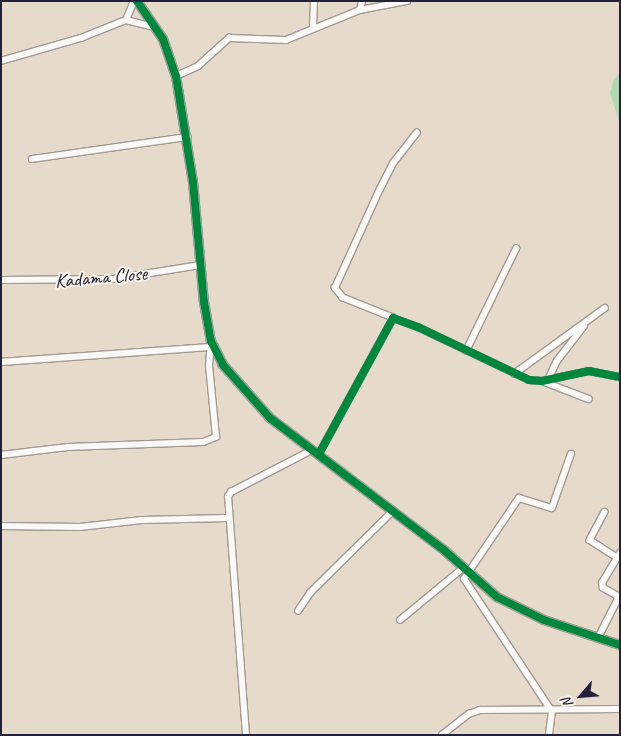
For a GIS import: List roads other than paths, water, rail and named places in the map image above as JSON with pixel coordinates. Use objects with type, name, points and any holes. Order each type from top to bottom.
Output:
[{"type":"street","points":[[1,454],[68,447],[204,442],[216,438],[209,365],[211,344],[200,265],[187,137],[176,76],[170,51],[157,28],[136,1],[126,20]]},
{"type":"street","points":[[313,28],[314,1]]},
{"type":"street","points":[[360,10],[362,1]]},
{"type":"street","points":[[176,76],[198,66],[229,38],[286,40],[360,10],[407,1]]},
{"type":"street","points":[[1,61],[81,38],[126,20],[157,28]]},
{"type":"street","points":[[417,133],[394,162],[335,288],[343,298],[466,350],[514,374],[545,380],[588,400]]},
{"type":"street","points":[[32,159],[187,137]]},
{"type":"street","points":[[466,350],[516,249]]},
{"type":"street","name":"Kadama Close","points":[[1,280],[113,279],[200,265]]},
{"type":"street","points":[[514,374],[605,308],[573,339],[545,380]]},
{"type":"street","points":[[246,735],[227,501],[231,492],[316,452],[392,318]]},
{"type":"street","points":[[1,362],[211,344]]},
{"type":"street","points":[[211,344],[240,387],[270,418],[393,511],[464,570],[517,609],[620,645]]},
{"type":"street","points":[[545,380],[589,371],[620,377]]},
{"type":"street","points":[[400,620],[464,570],[519,498],[552,508],[571,454]]},
{"type":"street","points":[[298,611],[310,593],[393,511]]},
{"type":"street","points":[[598,638],[619,597],[602,585],[618,554],[590,540],[605,512]]},
{"type":"street","points":[[1,526],[80,527],[142,520],[227,518]]},
{"type":"street","points":[[464,570],[465,585],[552,712],[549,735]]},
{"type":"street","points":[[442,735],[469,714],[480,710],[552,712],[620,709]]}]
